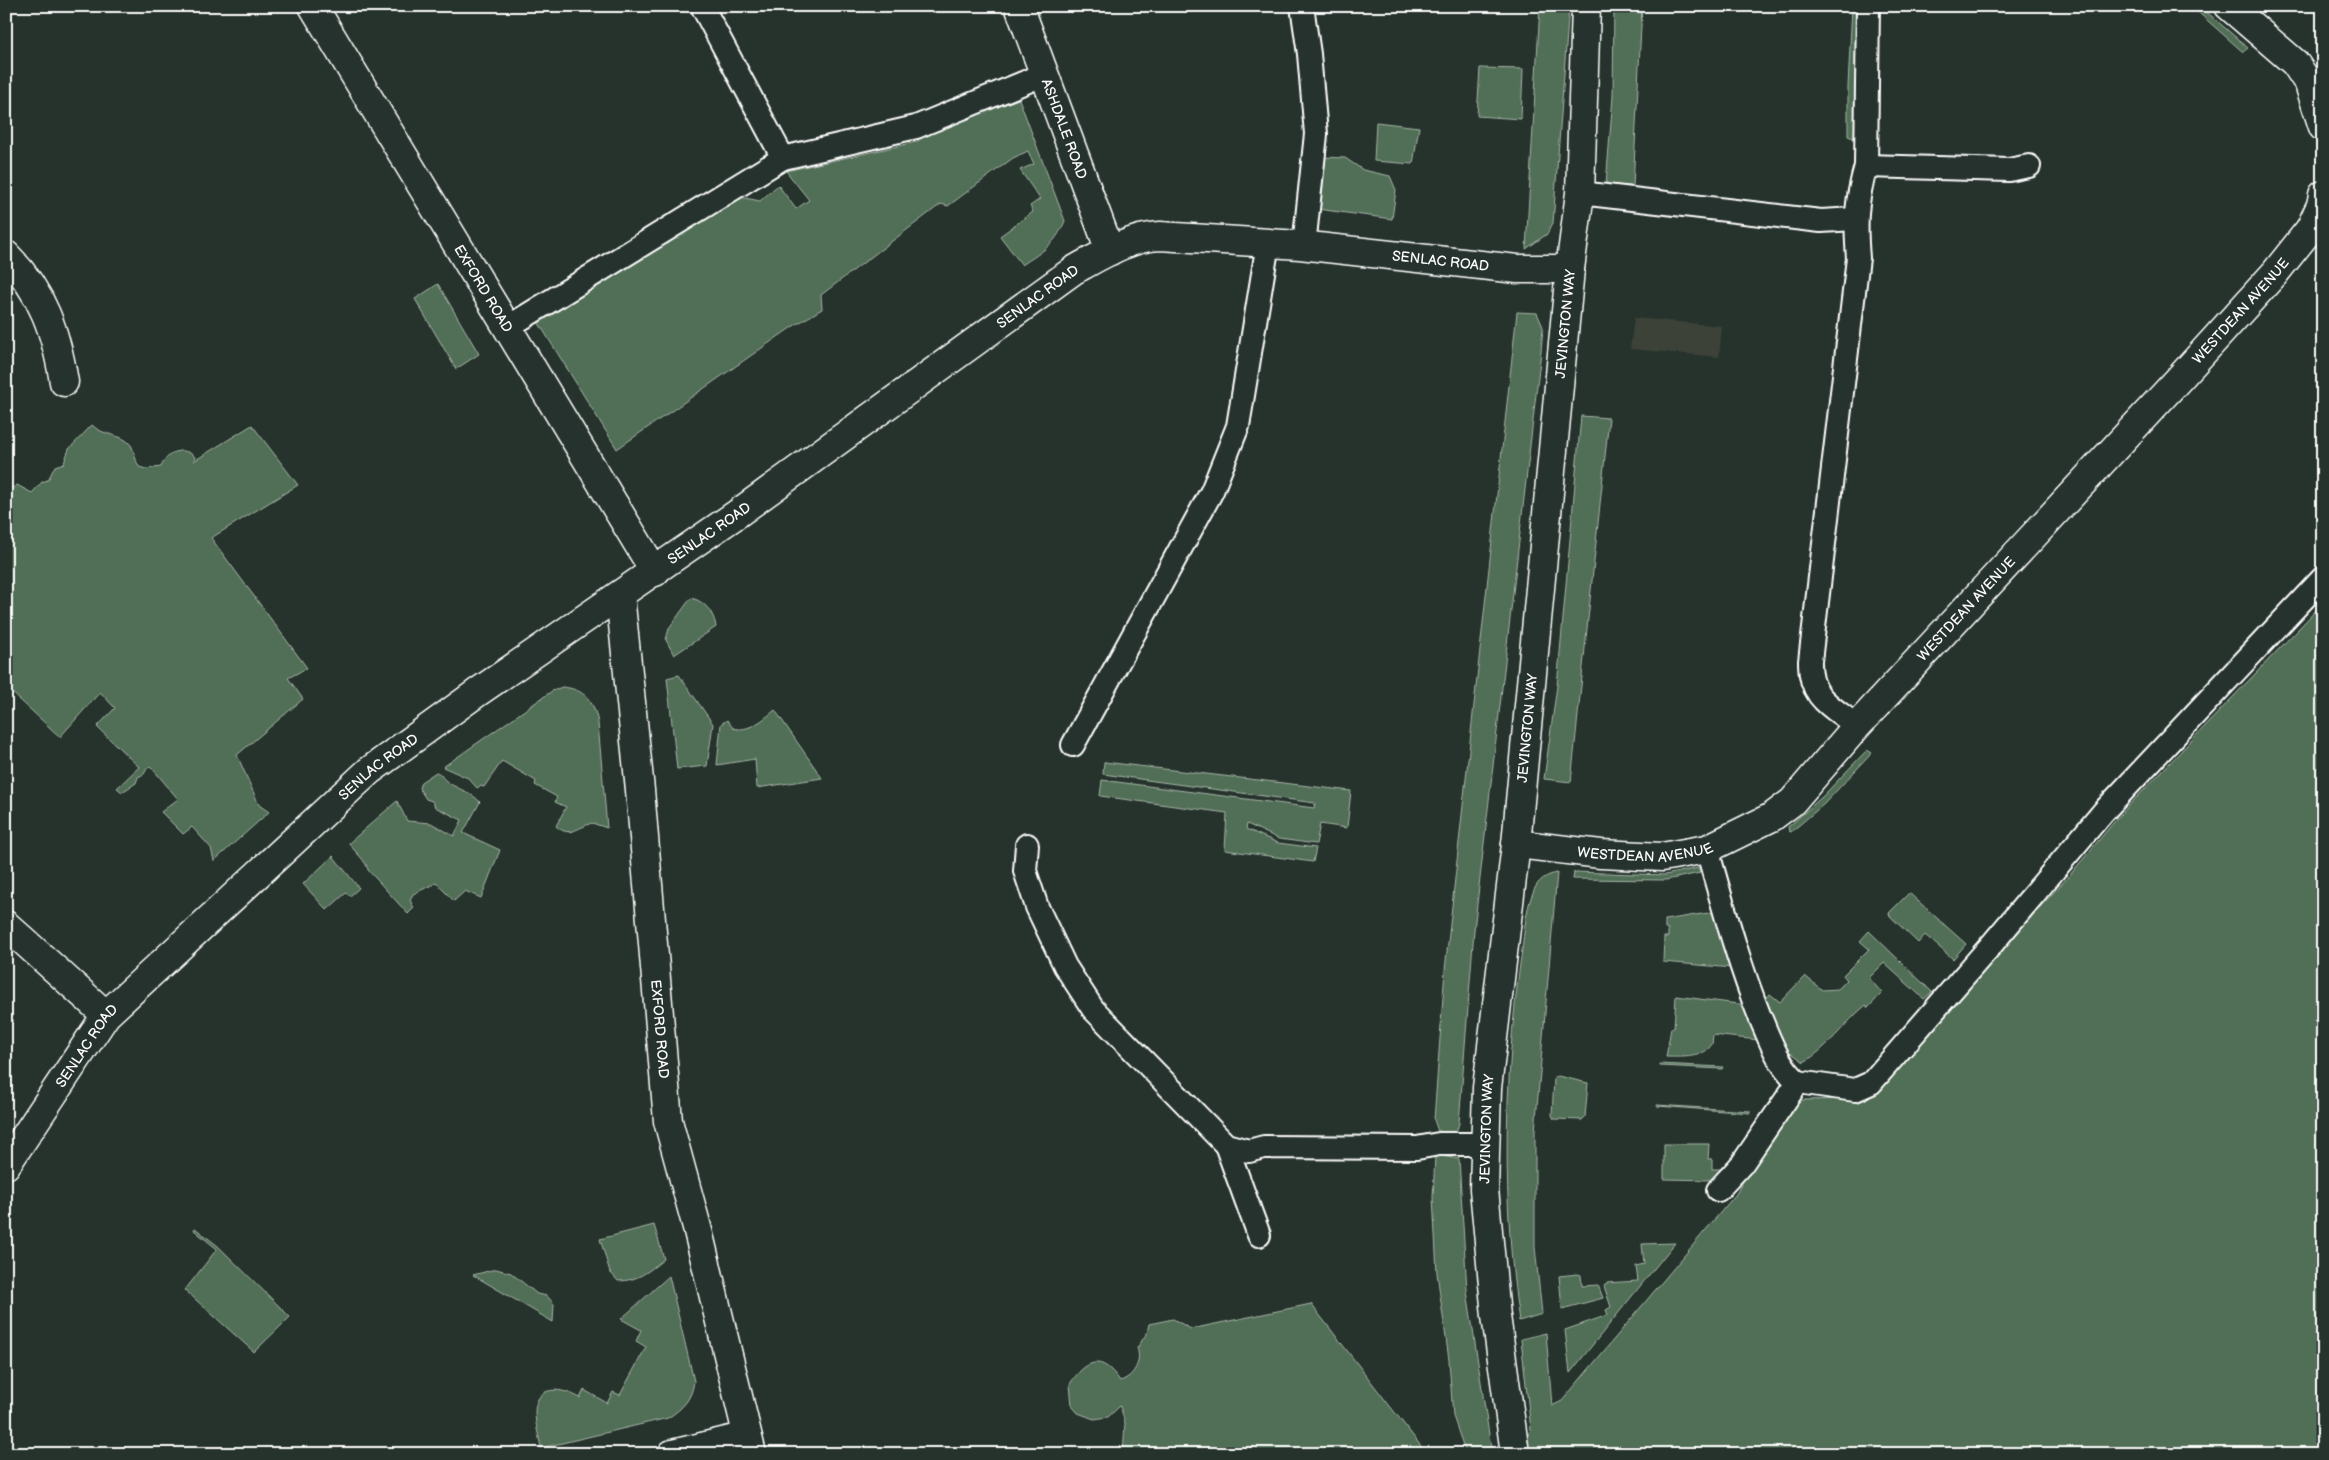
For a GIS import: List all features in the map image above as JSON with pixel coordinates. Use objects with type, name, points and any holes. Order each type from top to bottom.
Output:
[{"type":"street","name":"EXFORD ROAD","points":[[313,6],[655,572]]},
{"type":"street","name":"ASHDALE ROAD","points":[[1018,6],[1110,251]]},
{"type":"street","name":"JEVINGTON WAY","points":[[1514,1446],[1496,1316],[1484,1189],[1484,1144],[1492,1037],[1516,844],[1570,269],[1580,193],[1586,6]]},
{"type":"street","points":[[2229,6],[2294,63],[2309,84],[2318,105],[2323,127]]},
{"type":"street","name":"WESTDEAN AVENUE","points":[[1516,844],[1632,857],[1662,857],[1707,849],[1752,829],[1779,812],[1808,784],[1857,726],[2178,382],[2303,242],[2318,224],[2323,195]]},
{"type":"street","name":"SENLAC ROAD","points":[[6,1165],[106,1015],[370,770],[478,692],[655,572],[1074,270],[1110,251],[1150,236],[1304,246],[1517,269],[1570,269]]},
{"type":"street","points":[[6,255],[36,294],[52,328],[57,342],[64,382]]},
{"type":"street","name":"EXFORD ROAD","points":[[620,595],[640,790],[668,1121],[698,1231],[749,1445]]},
{"type":"street","points":[[6,925],[106,1015]]},
{"type":"street","points":[[672,1454],[749,1445]]},
{"type":"lane","points":[[702,6],[783,158]]},
{"type":"lane","points":[[1302,6],[1309,54],[1316,134],[1304,246]]},
{"type":"lane","points":[[1857,726],[1823,699],[1813,687],[1810,677],[1811,645],[1858,258],[1855,219],[1859,191],[1866,166],[1868,6]]},
{"type":"lane","points":[[508,327],[783,158],[916,127],[1045,74]]},
{"type":"lane","points":[[1866,166],[2009,170],[2029,166]]},
{"type":"lane","points":[[1580,193],[1821,221],[1855,219]]},
{"type":"lane","points":[[1073,745],[1212,491],[1238,426],[1268,243]]},
{"type":"lane","points":[[1707,849],[1749,988],[1775,1054],[1791,1076],[1798,1082],[1855,1090],[1871,1083],[2104,811],[2323,578]]},
{"type":"lane","points":[[1027,845],[1025,871],[1037,907],[1065,966],[1093,1009],[1226,1145],[1259,1234]]},
{"type":"lane","points":[[1718,1190],[1742,1164],[1798,1082]]},
{"type":"lane","points":[[1226,1145],[1249,1151],[1264,1147],[1417,1148],[1439,1144],[1484,1144]]},
{"type":"lane","points":[[1236,1174],[1240,1160],[1249,1151]]},
{"type":"shaded area","points":[[1634,318],[1722,326],[1719,357],[1630,349]]},
{"type":"green space","points":[[1540,6],[1569,6],[1553,223],[1547,234],[1526,249]]},
{"type":"green space","points":[[1614,6],[1642,6],[1633,186],[1606,185],[1613,96]]},
{"type":"green space","points":[[1852,6],[1876,6],[1871,145],[1848,136],[1848,87]]},
{"type":"green space","points":[[2191,6],[2200,6],[2248,48],[2243,52]]},
{"type":"green space","points":[[1480,68],[1523,69],[1521,119],[1477,116]]},
{"type":"green space","points":[[1019,99],[1065,221],[1057,236],[1048,247],[1022,265],[1000,236],[1033,212],[1030,206],[1040,199],[1020,170],[1034,164],[1028,151],[1013,158],[948,206],[941,204],[821,295],[822,309],[792,327],[617,449],[535,317],[735,196],[760,201],[778,185],[796,209],[809,200],[786,171],[916,142],[932,131]]},
{"type":"green space","points":[[1376,122],[1419,127],[1413,164],[1374,161]]},
{"type":"green space","points":[[1321,157],[1345,158],[1363,170],[1390,176],[1396,190],[1392,219],[1317,209]]},
{"type":"green space","points":[[438,284],[479,354],[456,369],[415,299]]},
{"type":"green space","points":[[1517,312],[1537,313],[1543,327],[1474,930],[1459,1123],[1456,1133],[1438,1131],[1434,1120],[1445,970]]},
{"type":"green space","points":[[1581,416],[1609,418],[1571,782],[1544,779],[1557,686]]},
{"type":"green space","points":[[92,425],[102,432],[127,441],[131,445],[139,467],[146,469],[161,467],[167,457],[181,451],[190,453],[195,457],[194,461],[252,425],[298,485],[211,538],[307,668],[288,678],[303,699],[237,755],[259,805],[269,812],[214,861],[211,848],[192,827],[183,834],[161,812],[178,799],[152,768],[148,767],[144,774],[138,777],[136,783],[122,792],[117,788],[139,767],[97,727],[115,708],[100,692],[60,737],[6,687],[6,480],[13,488],[17,485],[32,493],[42,482],[48,480],[55,466],[64,463],[69,449]]},
{"type":"green space","points":[[691,598],[701,602],[708,608],[716,627],[674,655],[666,640],[669,628]]},
{"type":"green space","points":[[2323,603],[2323,1454],[1513,1454],[1531,1430],[1521,1339],[1546,1333],[1552,1406],[1562,1401],[1736,1194],[1764,1144],[1782,1120],[1802,1100],[1861,1099],[2069,876],[2119,816]]},
{"type":"green space","points":[[679,675],[713,724],[707,766],[677,769],[667,678]]},
{"type":"green space","points":[[562,687],[582,693],[594,708],[598,723],[607,828],[592,823],[569,832],[561,830],[556,826],[566,807],[555,802],[557,797],[535,785],[536,781],[502,761],[484,787],[480,786],[477,788],[468,778],[443,767],[552,691]]},
{"type":"green space","points":[[775,710],[822,778],[757,788],[755,759],[717,765],[721,724],[727,720],[733,728],[744,729],[756,724]]},
{"type":"green space","points":[[1867,750],[1872,753],[1824,804],[1791,832],[1789,831],[1788,827],[1822,797]]},
{"type":"green space","points":[[1104,762],[1351,791],[1347,828],[1320,824],[1316,844],[1279,839],[1247,824],[1246,829],[1278,843],[1316,848],[1313,862],[1225,850],[1227,813],[1100,796],[1102,780],[1314,808],[1315,803],[1103,774]]},
{"type":"green space","points":[[436,772],[448,783],[472,795],[480,802],[463,833],[500,850],[481,898],[465,891],[454,901],[436,883],[413,894],[410,900],[414,908],[408,914],[368,870],[365,863],[349,843],[397,801],[407,821],[431,823],[454,836],[462,820],[435,807],[432,801],[426,799],[419,788],[421,782]]},
{"type":"green space","points":[[333,856],[359,888],[350,896],[346,893],[327,910],[303,884]]},
{"type":"green space","points":[[1698,868],[1700,873],[1666,880],[1573,879],[1574,872],[1665,875]]},
{"type":"green space","points":[[1557,873],[1535,1131],[1535,1247],[1542,1314],[1519,1321],[1510,1232],[1508,1187],[1507,1142],[1511,1053],[1528,908],[1538,883],[1547,876]]},
{"type":"green space","points":[[1909,893],[1966,944],[1953,959],[1925,935],[1918,943],[1890,916],[1889,913]]},
{"type":"green space","points":[[1714,912],[1733,968],[1663,962],[1664,937],[1668,937],[1668,929],[1665,929],[1665,920]]},
{"type":"green space","points":[[1869,931],[1932,992],[1924,999],[1884,963],[1869,978],[1882,993],[1868,1008],[1866,1005],[1858,1012],[1821,1050],[1804,1062],[1782,1046],[1764,1001],[1770,994],[1780,1002],[1805,976],[1822,990],[1838,989],[1847,980],[1843,975],[1869,949],[1860,941]]},
{"type":"green space","points":[[1676,996],[1746,1005],[1758,1040],[1713,1035],[1712,1044],[1698,1055],[1666,1057],[1671,1028],[1674,1028]]},
{"type":"green space","points":[[1659,1064],[1723,1067],[1722,1069],[1659,1066]]},
{"type":"green space","points":[[1558,1076],[1588,1083],[1585,1117],[1582,1120],[1554,1119],[1552,1115],[1554,1078]]},
{"type":"green space","points":[[1657,1106],[1750,1111],[1750,1113]]},
{"type":"green space","points":[[1664,1144],[1709,1144],[1708,1159],[1712,1159],[1712,1169],[1723,1169],[1712,1180],[1664,1179]]},
{"type":"green space","points":[[1435,1155],[1459,1159],[1467,1291],[1492,1454],[1466,1454],[1453,1416],[1449,1360],[1437,1273],[1433,1197]]},
{"type":"green space","points":[[654,1225],[664,1259],[637,1277],[618,1281],[610,1272],[600,1239]]},
{"type":"green space","points":[[195,1228],[218,1246],[290,1317],[254,1352],[185,1290],[217,1249],[194,1230]]},
{"type":"green space","points":[[1675,1243],[1570,1373],[1565,1330],[1608,1315],[1606,1310],[1611,1307],[1604,1286],[1606,1283],[1638,1281],[1636,1266],[1644,1264],[1642,1244]]},
{"type":"green space","points":[[496,1269],[511,1273],[537,1294],[547,1296],[554,1304],[553,1322],[473,1275]]},
{"type":"green space","points":[[1581,1275],[1582,1286],[1598,1285],[1603,1298],[1562,1309],[1559,1276]]},
{"type":"green space","points":[[669,1276],[694,1381],[689,1398],[678,1411],[668,1418],[541,1448],[535,1412],[540,1396],[545,1392],[559,1390],[580,1398],[584,1390],[607,1403],[613,1392],[620,1395],[646,1347],[636,1341],[641,1330],[621,1319]]},
{"type":"green space","points":[[1311,1304],[1427,1454],[1123,1454],[1125,1423],[1120,1406],[1108,1417],[1094,1419],[1078,1413],[1072,1406],[1070,1384],[1082,1369],[1088,1365],[1100,1363],[1113,1372],[1120,1381],[1133,1372],[1138,1363],[1137,1348],[1147,1333],[1149,1324],[1173,1319],[1191,1329]]}]
